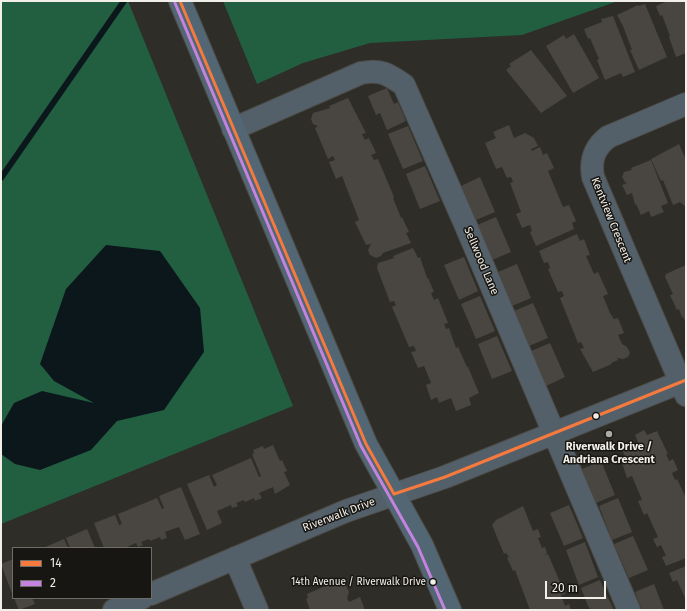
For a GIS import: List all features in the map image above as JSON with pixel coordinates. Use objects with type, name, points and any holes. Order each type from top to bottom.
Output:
[{"type":"main road","points":[[180,1],[366,444],[422,545],[450,610]]},
{"type":"street","name":"Sellwood Lane","points":[[233,129],[361,73],[374,71],[389,74],[404,86],[629,610]]},
{"type":"street","name":"Kentview Crescent","points":[[684,386],[593,177],[591,166],[594,154],[600,144],[608,137],[686,104]]},
{"type":"street","name":"Riverwalk Drive","points":[[152,594],[346,511],[445,477],[554,433],[684,386]]},
{"type":"street","points":[[235,558],[257,610]]},
{"type":"green space","points":[[1,1],[128,1],[293,406],[1,524]]},
{"type":"green space","points":[[223,1],[618,1],[522,35],[370,43],[303,63],[257,84]]},
{"type":"shaded area","points":[[106,245],[160,251],[200,308],[204,352],[164,410],[117,421],[91,450],[40,470],[15,464],[1,454],[1,426],[14,403],[42,391],[94,403],[54,381],[40,364],[66,289]]},
{"type":"building","points":[[668,1],[686,1],[686,53],[676,57],[662,15],[660,16],[656,6]]},
{"type":"building","points":[[645,4],[667,57],[639,70],[630,50],[632,50],[623,26],[617,15],[638,5]]},
{"type":"building","points":[[613,16],[635,72],[623,77],[621,73],[605,80],[597,60],[599,59],[590,38],[588,39],[584,29],[602,22],[601,19]]},
{"type":"building","points":[[574,34],[599,78],[573,93],[546,46],[564,35],[566,39]]},
{"type":"building","points":[[531,50],[567,96],[541,113],[506,70],[511,66],[509,64]]},
{"type":"building","points":[[387,88],[394,104],[398,102],[406,121],[387,130],[380,113],[376,115],[368,96]]},
{"type":"building","points":[[348,98],[366,133],[362,134],[365,140],[369,138],[376,153],[371,155],[374,160],[378,159],[401,218],[402,217],[409,232],[406,233],[411,243],[383,253],[381,256],[376,258],[370,255],[368,250],[371,244],[366,245],[355,222],[359,220],[342,176],[336,179],[329,162],[335,160],[333,156],[328,159],[315,128],[318,126],[313,124],[311,119],[313,113],[330,108],[329,106]]},
{"type":"building","points":[[509,125],[514,138],[525,133],[534,138],[538,146],[531,149],[532,151],[540,147],[543,155],[547,153],[554,168],[548,171],[563,207],[569,205],[576,221],[572,223],[574,229],[536,246],[530,232],[532,231],[530,225],[522,228],[516,214],[521,212],[510,183],[513,182],[511,177],[507,178],[502,167],[496,169],[485,143],[496,138],[493,132]]},
{"type":"building","points":[[408,126],[423,161],[403,169],[388,134]]},
{"type":"building","points":[[679,144],[686,160],[686,207],[680,202],[673,205],[663,180],[661,181],[651,159]]},
{"type":"building","points":[[651,160],[668,203],[661,206],[664,212],[651,217],[649,211],[641,215],[636,204],[635,205],[632,193],[627,195],[622,185],[627,183],[622,177],[624,172],[632,170],[631,168]]},
{"type":"building","points":[[425,166],[440,201],[420,209],[406,174]]},
{"type":"building","points":[[480,177],[495,212],[476,220],[461,186]]},
{"type":"building","points":[[496,217],[511,252],[492,260],[477,225]]},
{"type":"building","points":[[577,234],[580,241],[584,239],[590,255],[586,256],[594,274],[598,272],[608,294],[603,296],[614,319],[618,318],[624,333],[618,335],[622,344],[627,347],[630,353],[628,357],[623,359],[617,358],[618,360],[611,363],[612,364],[593,372],[580,349],[584,348],[581,342],[578,343],[560,298],[564,296],[562,291],[558,292],[548,269],[550,268],[548,262],[544,263],[539,251]]},
{"type":"building","points":[[413,248],[418,258],[420,257],[427,278],[434,292],[431,293],[434,300],[438,298],[448,323],[444,324],[446,329],[449,328],[456,348],[458,347],[479,393],[469,398],[471,405],[456,411],[451,398],[439,403],[437,397],[431,400],[426,385],[431,383],[424,366],[418,368],[411,352],[416,351],[414,346],[409,347],[392,307],[396,305],[394,301],[390,302],[377,268],[378,263],[394,258],[393,256]]},
{"type":"building","points":[[464,257],[478,291],[459,300],[444,265]]},
{"type":"building","points":[[517,264],[531,298],[512,306],[498,272]]},
{"type":"building","points":[[686,265],[686,323],[683,317],[682,318],[679,309],[677,310],[670,295],[673,294],[665,277],[666,274]]},
{"type":"building","points":[[480,296],[495,331],[476,339],[461,304]]},
{"type":"building","points":[[533,303],[548,338],[529,346],[514,311]]},
{"type":"building","points":[[497,336],[512,371],[492,379],[478,344]]},
{"type":"building","points":[[550,343],[565,377],[546,386],[531,351]]},
{"type":"building","points":[[644,430],[647,435],[657,431],[668,454],[666,454],[669,461],[673,459],[678,470],[672,473],[675,480],[677,479],[686,498],[686,558],[666,566],[662,557],[666,556],[661,545],[657,547],[653,539],[658,537],[647,513],[644,515],[638,501],[642,500],[632,476],[627,478],[622,463],[627,461],[621,447],[629,443],[633,442],[634,444],[638,442],[635,435]]},
{"type":"building","points":[[273,445],[280,461],[282,460],[287,471],[284,472],[290,485],[275,494],[273,487],[259,493],[262,498],[255,501],[254,498],[245,502],[244,500],[236,503],[238,506],[232,508],[231,505],[217,511],[222,523],[207,530],[187,484],[209,475],[214,487],[217,485],[212,475],[251,458],[259,477],[261,476],[252,454],[254,453],[253,450],[263,446],[264,449]]},
{"type":"building","points":[[601,461],[615,495],[596,503],[582,469]]},
{"type":"building","points":[[181,487],[200,534],[185,540],[179,527],[165,532],[167,538],[161,540],[160,537],[150,541],[149,539],[141,542],[143,545],[138,547],[136,543],[127,547],[104,547],[94,523],[115,515],[119,525],[122,524],[118,514],[157,498],[162,509],[164,508],[159,496]]},
{"type":"building","points":[[618,498],[632,532],[612,540],[599,506]]},
{"type":"building","points":[[569,505],[583,538],[564,546],[550,513]]},
{"type":"building","points":[[523,506],[533,531],[538,529],[541,537],[538,538],[542,548],[545,547],[547,553],[545,555],[548,554],[565,594],[561,595],[565,606],[569,604],[571,610],[530,610],[515,570],[513,571],[507,558],[509,557],[506,553],[504,554],[492,525],[496,520]]},
{"type":"building","points":[[87,529],[95,547],[70,547],[66,538]]},
{"type":"building","points":[[633,536],[648,570],[629,578],[614,544]]},
{"type":"building","points":[[64,539],[68,547],[45,547]]},
{"type":"building","points":[[585,542],[598,577],[579,585],[566,550]]},
{"type":"building","points":[[12,559],[12,593],[1,564]]},
{"type":"building","points":[[686,566],[686,600],[677,580],[673,582],[669,573]]},
{"type":"building","points":[[600,580],[614,610],[591,610],[588,606],[581,588]]},
{"type":"building","points":[[335,582],[337,585],[341,584],[346,586],[349,592],[347,598],[349,602],[360,597],[365,610],[310,610],[306,599],[308,598],[307,594]]},
{"type":"building","points":[[654,584],[664,610],[642,610],[635,592]]},
{"type":"building","points":[[14,599],[32,599],[35,604],[19,610]]},
{"type":"waterway","points":[[1,178],[124,1]]},
{"type":"transit line","name":"14","points":[[180,1],[366,444],[394,494]]},
{"type":"transit line","name":"2","points":[[175,3],[361,446],[418,547],[445,610]]},
{"type":"transit line","name":"14","points":[[394,494],[445,477],[686,380]]},
{"type":"place","name":"Riverwalk Drive / Andriana Crescent","points":[[609,434]]},
{"type":"place","name":"14th Avenue / Riverwalk Drive","points":[[433,582]]}]
